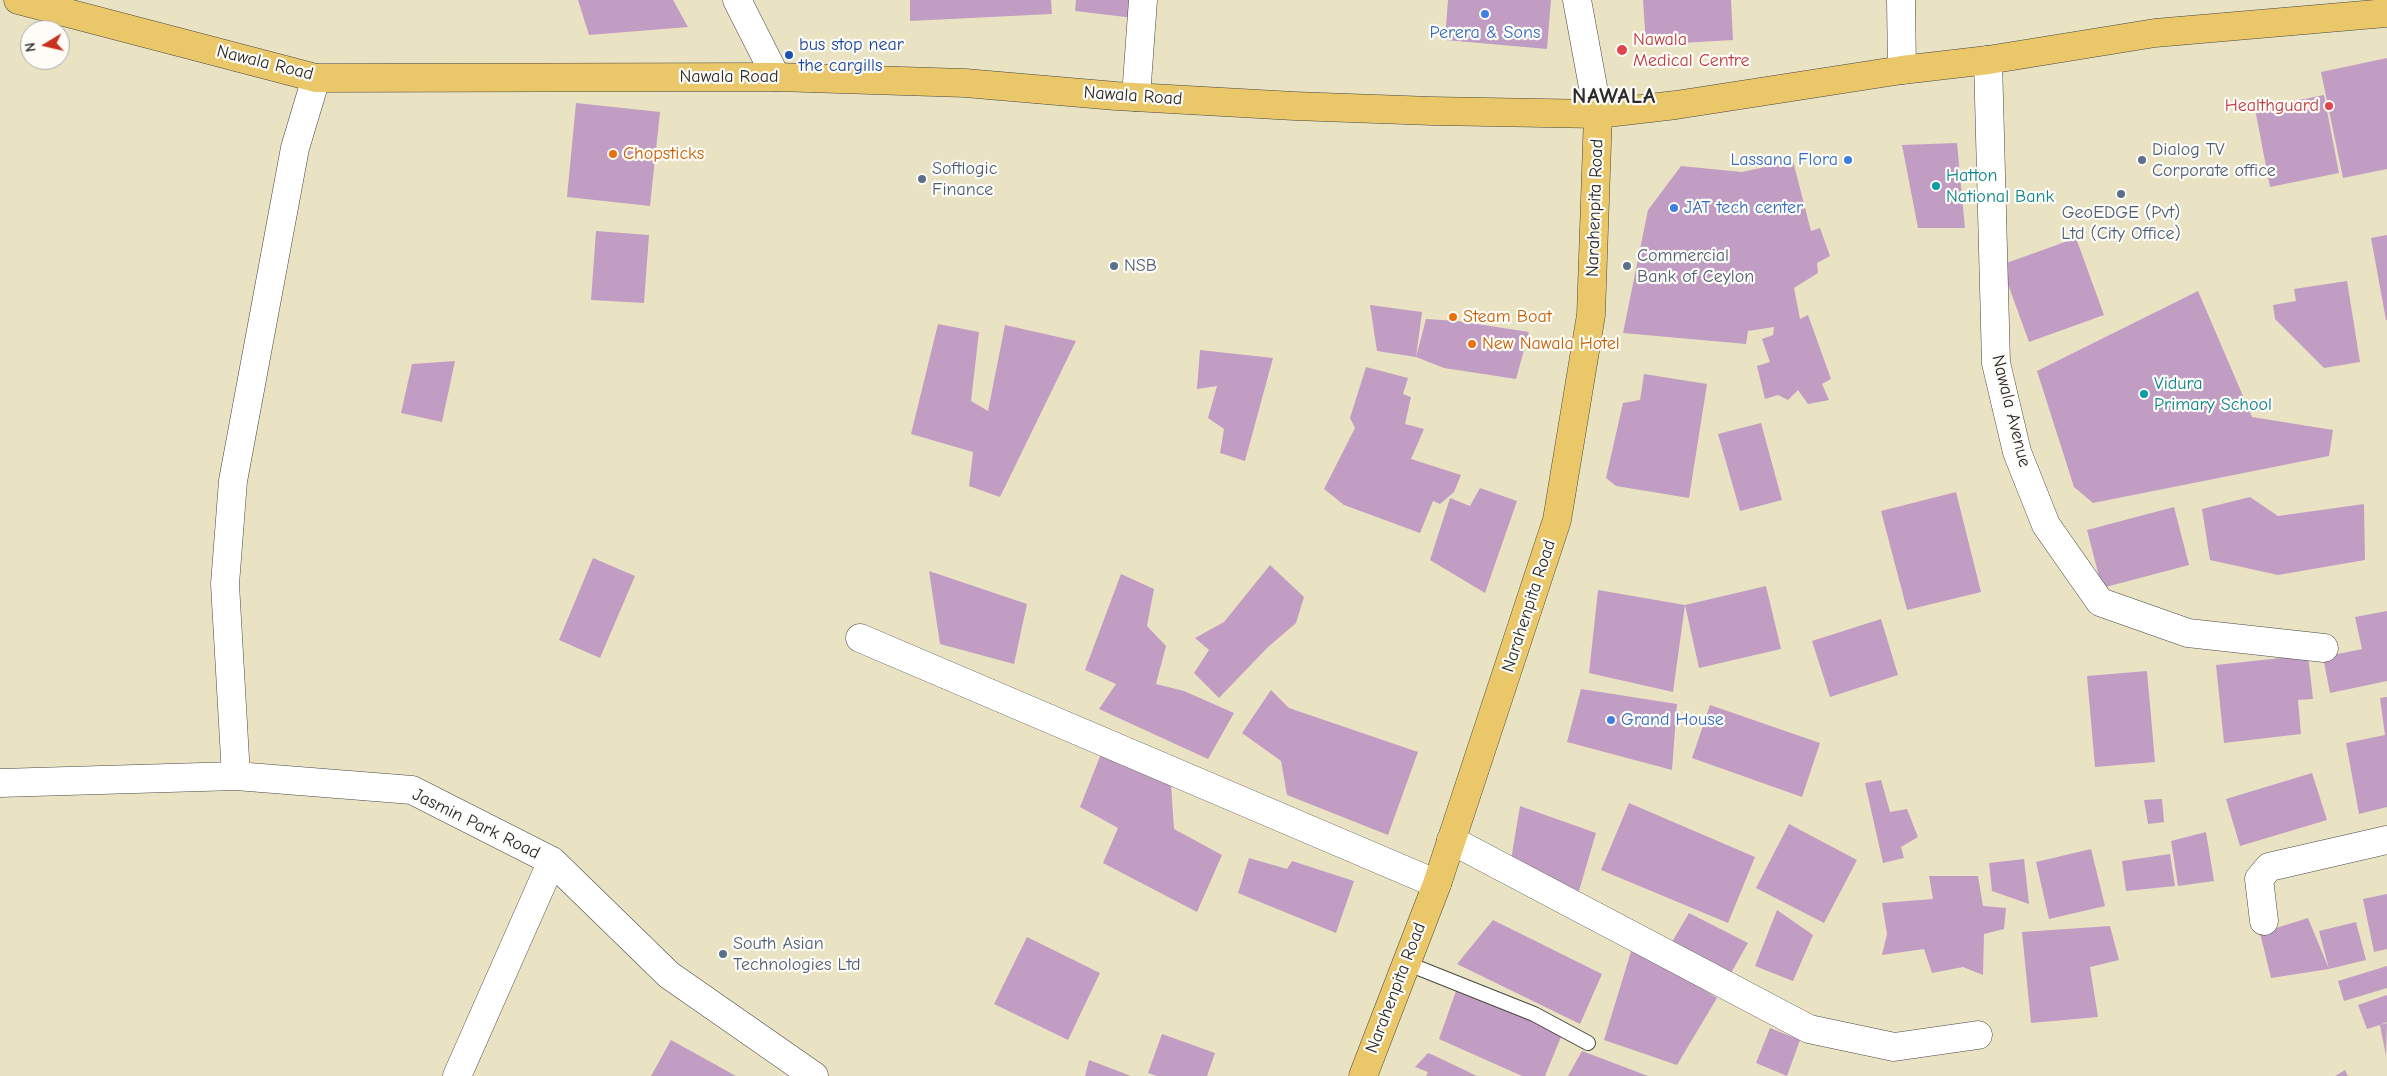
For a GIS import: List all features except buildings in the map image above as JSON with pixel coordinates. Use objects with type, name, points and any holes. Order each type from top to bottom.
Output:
[{"type":"main road","name":"Nawala Road","points":[[18,0],[316,78],[776,77],[964,82],[1136,97],[1432,111],[1598,114],[1676,105],[1902,70],[1988,60],[2155,33],[2375,9]]},
{"type":"main road","name":"Narahenpita Road","points":[[1362,1076],[1437,884],[1557,520],[1591,315],[1598,114]]},
{"type":"street","points":[[737,0],[776,77]]},
{"type":"street","points":[[1136,97],[1143,0]]},
{"type":"street","points":[[1577,0],[1598,114]]},
{"type":"street","points":[[1901,0],[1902,70]]},
{"type":"street","name":"Nawala Avenue","points":[[1988,60],[1996,363],[2017,452],[2046,525],[2100,602],[2188,633],[2324,648]]},
{"type":"street","points":[[236,776],[225,584],[233,481],[295,148],[316,78]]},
{"type":"street","points":[[860,638],[1437,884]]},
{"type":"street","name":"Jasmin Park Road","points":[[0,783],[236,776],[412,790],[552,861],[669,976],[814,1076]]},
{"type":"street","points":[[1451,840],[1809,1029],[1894,1048],[1978,1035]]},
{"type":"street","points":[[2264,921],[2259,879],[2269,867],[2387,840]]},
{"type":"street","points":[[457,1076],[552,861]]},
{"type":"lane","points":[[1406,963],[1534,1014],[1588,1043]]},
{"type":"place","name":"Perera & Sons","points":[[1485,14]]},
{"type":"place","name":"Nawala Medical Centre","points":[[1622,50]]},
{"type":"place","name":"bus stop near the cargills","points":[[789,55]]},
{"type":"place","name":"Healthguard","points":[[2329,106]]},
{"type":"place","name":"Chopsticks","points":[[613,154]]},
{"type":"place","name":"Lassana Flora","points":[[1848,160]]},
{"type":"place","name":"Dialog TV Corporate office","points":[[2142,160]]},
{"type":"place","name":"Softlogic Finance","points":[[922,179]]},
{"type":"place","name":"Hatton National Bank","points":[[1936,186]]},
{"type":"place","name":"GeoEDGE (Pvt) Ltd (City Office)","points":[[2121,194]]},
{"type":"place","name":"JAT tech center","points":[[1674,208]]},
{"type":"place","name":"NSB","points":[[1114,266]]},
{"type":"place","name":"Commercial Bank of Ceylon","points":[[1627,266]]},
{"type":"place","name":"Steam Boat","points":[[1453,317]]},
{"type":"place","name":"New Nawala Hotel","points":[[1472,344]]},
{"type":"place","name":"Vidura Primary School","points":[[2144,394]]},
{"type":"place","name":"Grand House","points":[[1611,720]]},
{"type":"place","name":"South Asian Technologies Ltd","points":[[723,954]]},
{"type":"district","name":"NAWALA","points":[[1614,97]]}]
